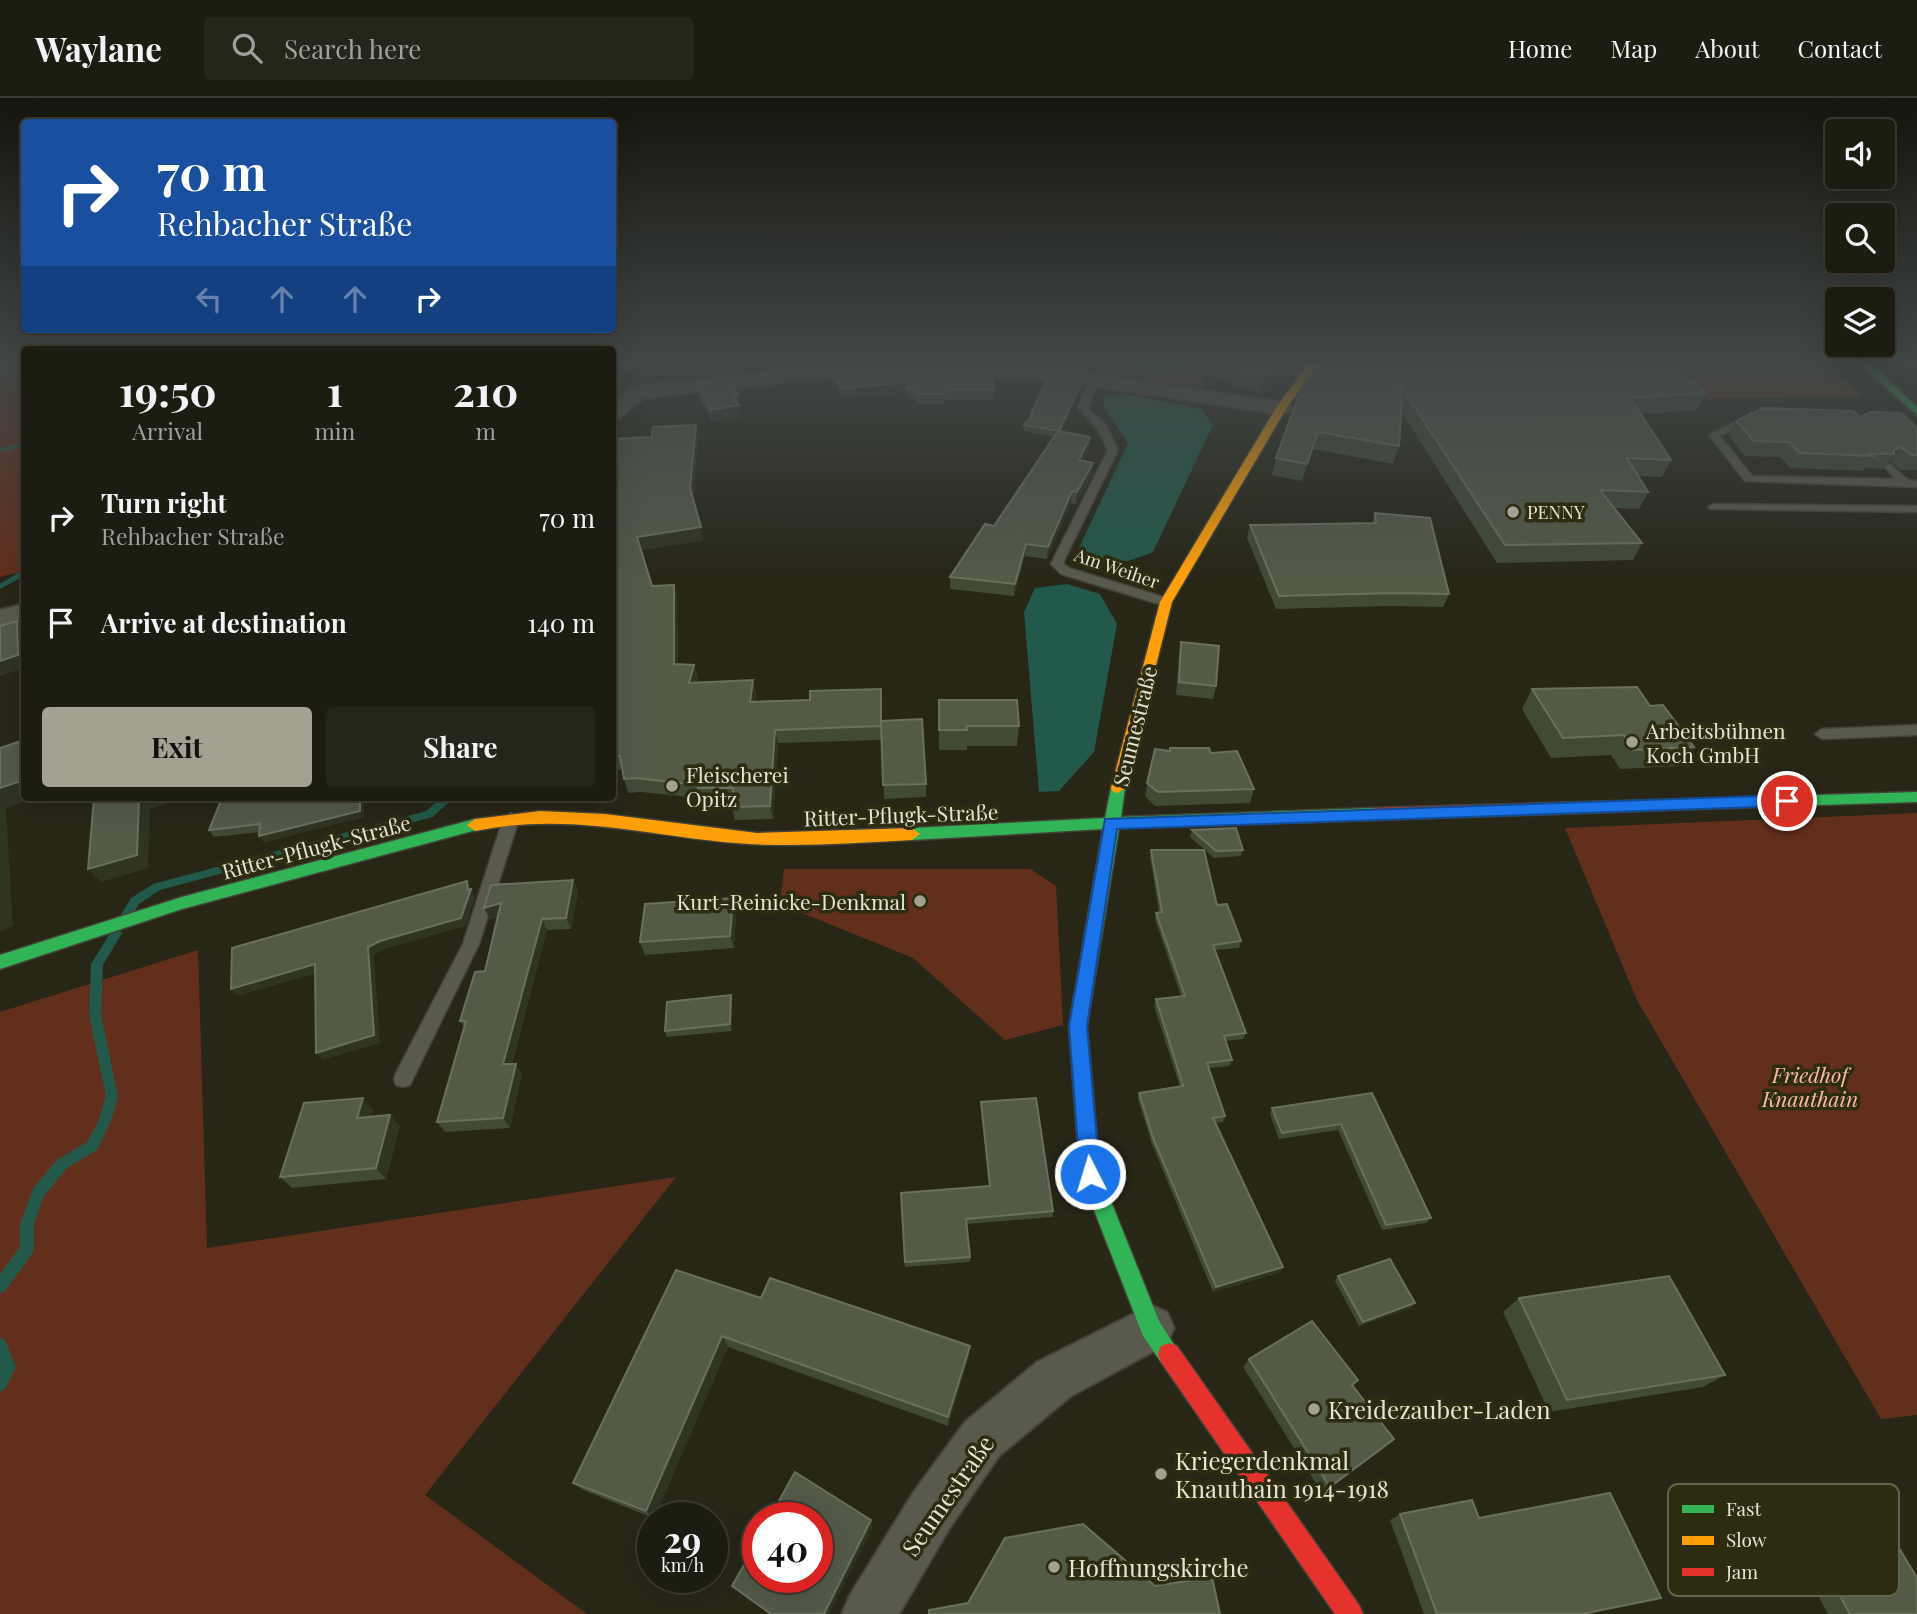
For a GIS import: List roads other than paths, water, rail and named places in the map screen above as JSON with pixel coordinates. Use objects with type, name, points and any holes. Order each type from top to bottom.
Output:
[{"type":"street","name":"Seumestraße","points":[[1266,434],[1166,603],[1128,743],[1110,823],[1078,1026],[1090,1174],[1151,1328],[1350,1614]]},
{"type":"street","points":[[0,618],[21,613]]},
{"type":"street","name":"Ritter-Pflugk-Straße","points":[[0,962],[64,938],[170,907],[491,821],[511,819],[548,807],[582,816],[696,834],[755,839],[858,838],[1110,823],[1917,797]]},
{"type":"street","name":"Seumestraße","points":[[869,1614],[930,1511],[982,1439],[1054,1379],[1151,1328]]},
{"type":"lane","name":"Am Weiher","points":[[1105,434],[1113,450],[1057,564],[1065,571],[1166,603]]},
{"type":"lane","points":[[1717,434],[1714,435],[1749,479],[1911,483]]},
{"type":"lane","points":[[1890,467],[1911,483]]},
{"type":"lane","points":[[1714,507],[1917,509]]},
{"type":"lane","points":[[1822,734],[1917,730]]},
{"type":"lane","points":[[403,1079],[471,944],[511,819]]},
{"type":"water","points":[[1122,434],[1209,434],[1153,552],[1124,562],[1107,562],[1098,560],[1079,548],[1128,443]]},
{"type":"water","points":[[1067,584],[1100,594],[1117,624],[1094,752],[1059,791],[1039,792],[1024,612],[1035,588]]},
{"type":"waterway","points":[[0,450],[21,445]]},
{"type":"waterway","points":[[0,587],[21,575]]},
{"type":"waterway","points":[[126,916],[135,901],[157,887],[429,814],[444,801]]},
{"type":"waterway","points":[[0,1286],[27,1249],[27,1224],[39,1192],[62,1164],[92,1146],[105,1121],[112,1096],[95,1015],[97,964],[116,933]]},
{"type":"waterway","points":[[0,1345],[9,1367],[0,1384]]},
{"type":"place","name":"PENNY","points":[[1513,512]]},
{"type":"place","name":"Arbeitsbühnen Koch GmbH","points":[[1632,742]]},
{"type":"place","name":"Fleischerei Opitz","points":[[672,786]]},
{"type":"place","name":"Kurt-Reinicke-Denkmal","points":[[920,901]]},
{"type":"place","name":"Kreidezauber-Laden","points":[[1314,1409]]},
{"type":"place","name":"Kriegerdenkmal Knauthain 1914-1918","points":[[1161,1474]]},
{"type":"place","name":"Hoffnungskirche","points":[[1054,1567]]},
{"type":"park label","name":"Friedhof Knauthain","points":[[1810,1086]]}]
